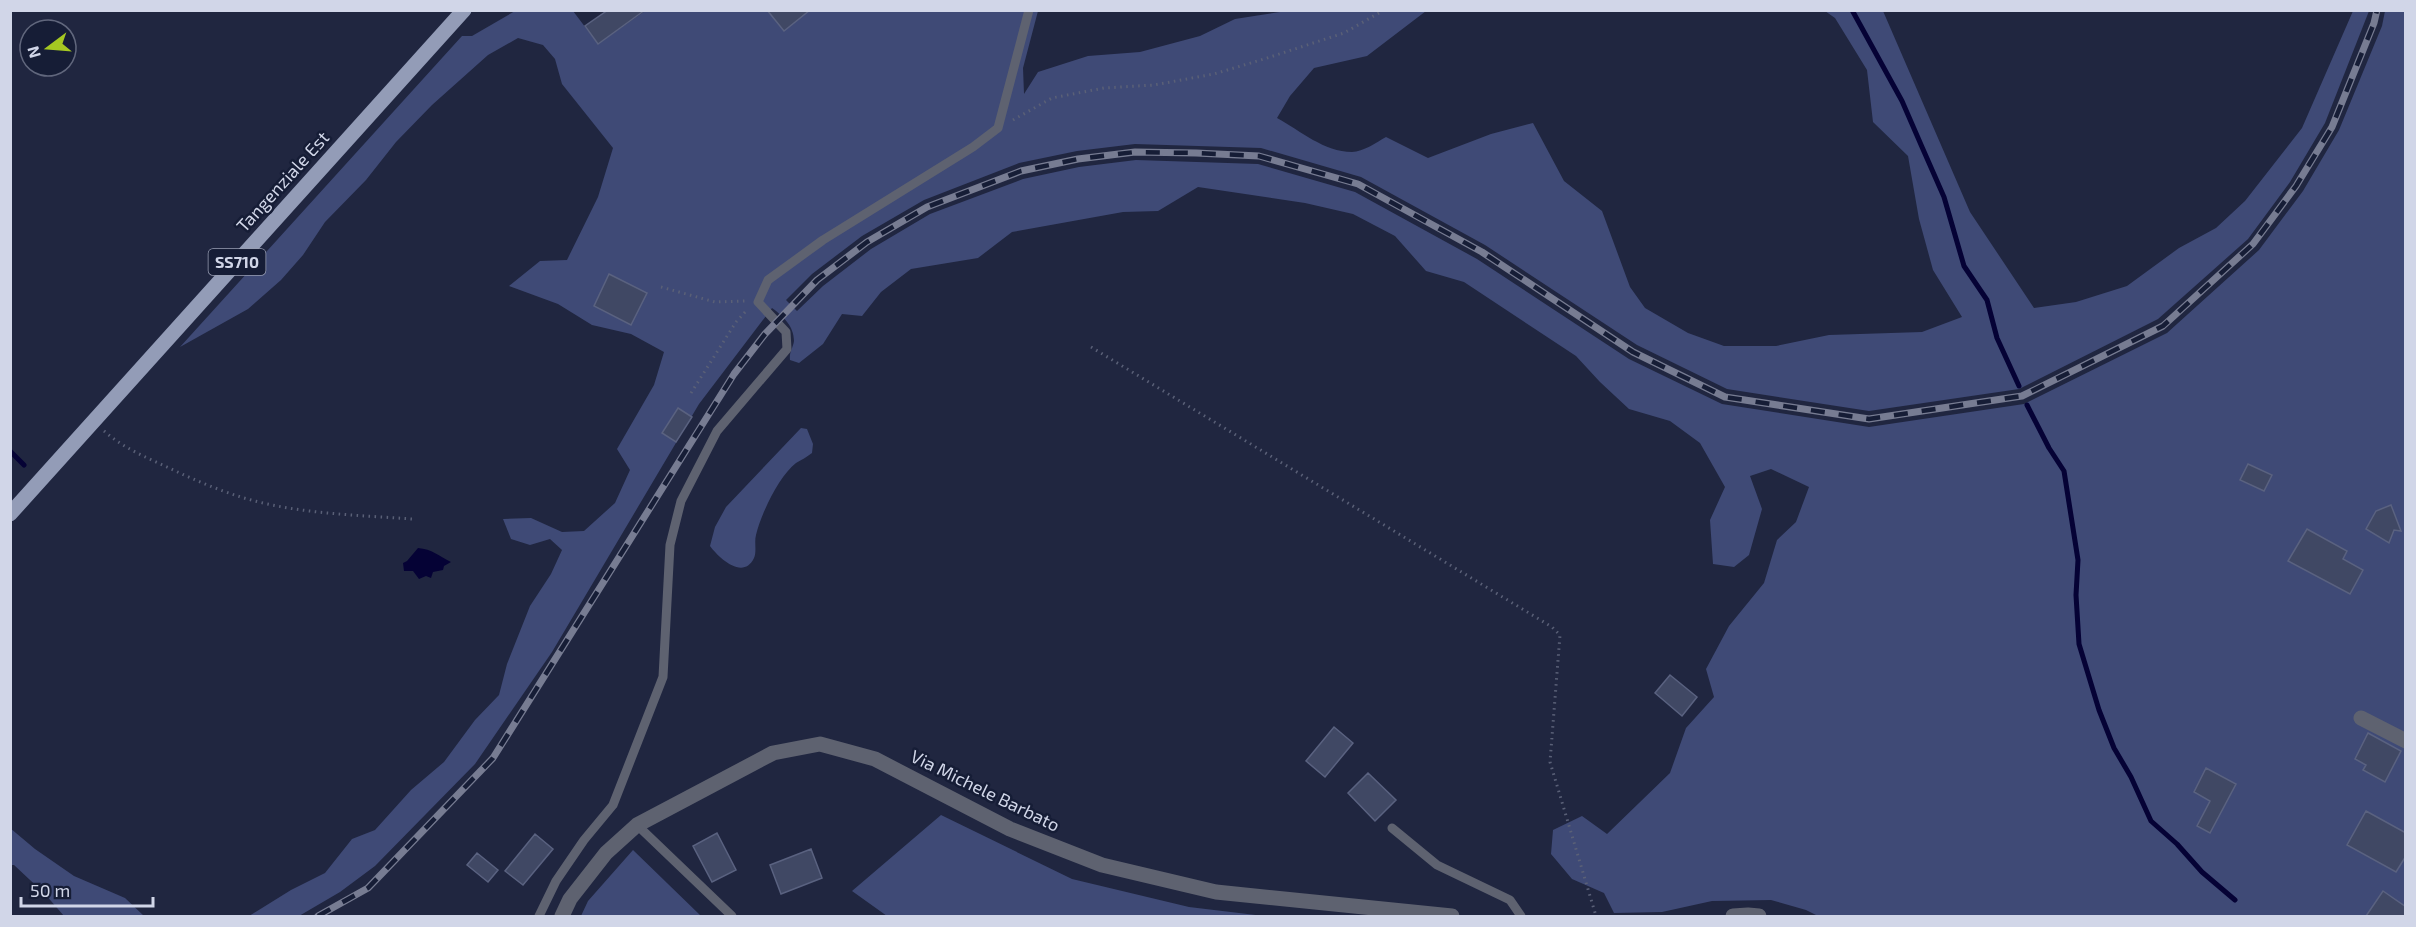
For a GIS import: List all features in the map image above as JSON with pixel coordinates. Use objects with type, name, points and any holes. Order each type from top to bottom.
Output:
[{"type":"main road","name":"Tangenziale Est","points":[[10,514],[464,10]]},
{"type":"street","points":[[2361,718],[2406,741]]},
{"type":"street","name":"Via Michele Barbato","points":[[562,916],[570,899],[606,853],[637,825],[773,753],[820,744],[875,759],[1010,829],[1102,865],[1215,892],[1355,913],[1452,916]]},
{"type":"street","points":[[1733,916],[1759,916]]},
{"type":"lane","points":[[539,916],[567,865],[613,805],[663,677],[670,545],[681,501],[717,430],[787,348],[786,332],[759,302],[768,280],[823,240],[974,147],[998,128],[1029,10]]},
{"type":"lane","points":[[637,825],[732,916]]},
{"type":"lane","points":[[1392,828],[1437,865],[1510,900],[1521,916]]},
{"type":"path","points":[[998,128],[1052,98],[1104,88],[1154,85],[1214,74],[1344,33],[1384,10]]},
{"type":"path","points":[[661,287],[715,302],[759,302]]},
{"type":"path","points":[[691,393],[736,322],[744,312],[759,302]]},
{"type":"path","points":[[1091,347],[1542,621],[1560,635],[1550,762],[1596,916]]},
{"type":"path","points":[[93,422],[113,439],[135,452],[200,482],[245,498],[283,507],[412,519]]},
{"type":"shaded area","points":[[1293,10],[1426,11],[1367,56],[1314,68],[1290,96],[1277,118],[1332,149],[1356,152],[1386,137],[1428,158],[1491,134],[1533,123],[1564,181],[1602,211],[1630,287],[1645,308],[1688,333],[1724,346],[1776,346],[1829,335],[1922,332],[1962,317],[1933,270],[1919,219],[1908,156],[1873,122],[1867,70],[1835,18],[1825,11],[1883,11],[1970,212],[2034,308],[2076,302],[2127,286],[2179,248],[2216,228],[2245,201],[2302,128],[2353,11],[2369,11],[2325,123],[2290,182],[2248,239],[2158,319],[2019,389],[1869,411],[1727,389],[1637,345],[1485,245],[1361,177],[1261,148],[1135,144],[1077,151],[1019,163],[924,200],[862,236],[812,274],[786,300],[797,311],[823,286],[871,249],[930,214],[1023,179],[1079,167],[1136,160],[1258,164],[1355,192],[1477,259],[1629,359],[1722,404],[1869,427],[2024,404],[2167,333],[2259,250],[2303,191],[2339,130],[2382,26],[2385,11],[2405,11],[2405,916],[1818,916],[1806,910],[1771,900],[1712,901],[1662,912],[1614,913],[1604,893],[1572,879],[1551,854],[1553,830],[1582,816],[1607,834],[1670,773],[1686,728],[1714,697],[1706,669],[1729,626],[1764,583],[1777,540],[1796,522],[1809,487],[1771,469],[1750,476],[1762,509],[1749,555],[1734,567],[1713,564],[1710,520],[1725,487],[1700,443],[1670,421],[1629,409],[1576,356],[1464,282],[1426,271],[1395,236],[1353,214],[1305,203],[1198,187],[1158,211],[1123,212],[1012,232],[978,258],[911,269],[881,292],[862,316],[842,314],[823,344],[799,363],[790,360],[794,336],[790,326],[772,308],[699,404],[552,652],[475,764],[375,866],[340,892],[299,916],[249,916],[291,890],[325,873],[352,839],[375,830],[411,790],[444,762],[475,720],[499,695],[507,664],[530,606],[551,574],[562,550],[550,539],[530,545],[511,539],[503,519],[531,518],[562,532],[584,531],[615,503],[630,470],[617,449],[654,385],[664,352],[631,334],[592,325],[558,304],[509,286],[540,261],[567,260],[598,197],[613,148],[562,84],[555,59],[543,45],[518,38],[488,55],[432,105],[396,142],[366,180],[325,222],[303,255],[281,280],[248,309],[180,347],[462,36],[472,36],[515,11],[573,11],[598,44],[645,11],[1038,11],[1023,68],[1024,94],[1038,72],[1088,56],[1140,52],[1200,36],[1235,19]]},
{"type":"shaded area","points":[[801,428],[807,429],[813,444],[812,453],[790,469],[771,496],[758,526],[755,555],[749,565],[737,567],[731,565],[710,546],[715,527],[726,507]]},
{"type":"shaded area","points":[[418,548],[431,551],[451,562],[444,566],[443,570],[433,572],[431,578],[426,576],[419,579],[413,571],[404,571],[403,563]]},
{"type":"shaded area","points":[[941,815],[1072,879],[1189,907],[1264,916],[887,916],[852,891]]},
{"type":"shaded area","points":[[10,828],[74,876],[125,898],[144,916],[64,916],[45,894],[14,865],[11,865]]},
{"type":"shaded area","points":[[633,850],[701,916],[581,916],[588,901]]},
{"type":"building","points":[[608,10],[645,10],[598,44],[585,26]]},
{"type":"building","points":[[767,10],[810,10],[784,31]]},
{"type":"building","points":[[609,274],[647,293],[631,325],[594,306]]},
{"type":"building","points":[[678,408],[692,417],[676,442],[662,433]]},
{"type":"building","points":[[2248,464],[2272,475],[2264,491],[2240,480]]},
{"type":"building","points":[[2391,505],[2401,531],[2394,530],[2389,543],[2366,529],[2376,511]]},
{"type":"building","points":[[2307,529],[2347,551],[2343,559],[2363,570],[2350,594],[2288,561]]},
{"type":"building","points":[[1670,675],[1697,697],[1682,716],[1655,693]]},
{"type":"building","points":[[1334,727],[1353,743],[1325,777],[1306,761]]},
{"type":"building","points":[[2368,733],[2401,751],[2385,782],[2363,770],[2366,765],[2355,759]]},
{"type":"building","points":[[2206,768],[2236,784],[2210,833],[2197,826],[2210,801],[2194,792]]},
{"type":"building","points":[[1368,773],[1396,800],[1375,821],[1348,793]]},
{"type":"building","points":[[2366,811],[2406,833],[2406,856],[2396,872],[2347,845]]},
{"type":"building","points":[[717,833],[736,870],[712,882],[693,846]]},
{"type":"building","points":[[535,834],[553,849],[523,885],[505,871]]},
{"type":"building","points":[[811,849],[822,878],[781,894],[770,865]]},
{"type":"building","points":[[477,853],[498,870],[488,882],[467,865]]},
{"type":"building","points":[[2383,891],[2406,907],[2406,916],[2366,916]]},
{"type":"waterway","points":[[1852,10],[1902,101],[1944,197],[1964,266],[1987,300],[1997,338],[2019,386]]},
{"type":"waterway","points":[[2027,405],[2049,448],[2064,471],[2078,560],[2076,595],[2079,644],[2099,710],[2114,748],[2131,777],[2151,821],[2177,844],[2202,872],[2235,900]]},
{"type":"waterway","points":[[10,451],[24,465]]},
{"type":"railway","points":[[318,916],[368,888],[493,758],[734,374],[765,334],[817,280],[867,242],[927,207],[1021,171],[1078,159],[1135,152],[1259,156],[1358,184],[1482,252],[1633,352],[1725,397],[1869,419],[2022,396],[2163,326],[2253,244],[2296,186],[2332,127],[2374,23],[2377,10]]}]
